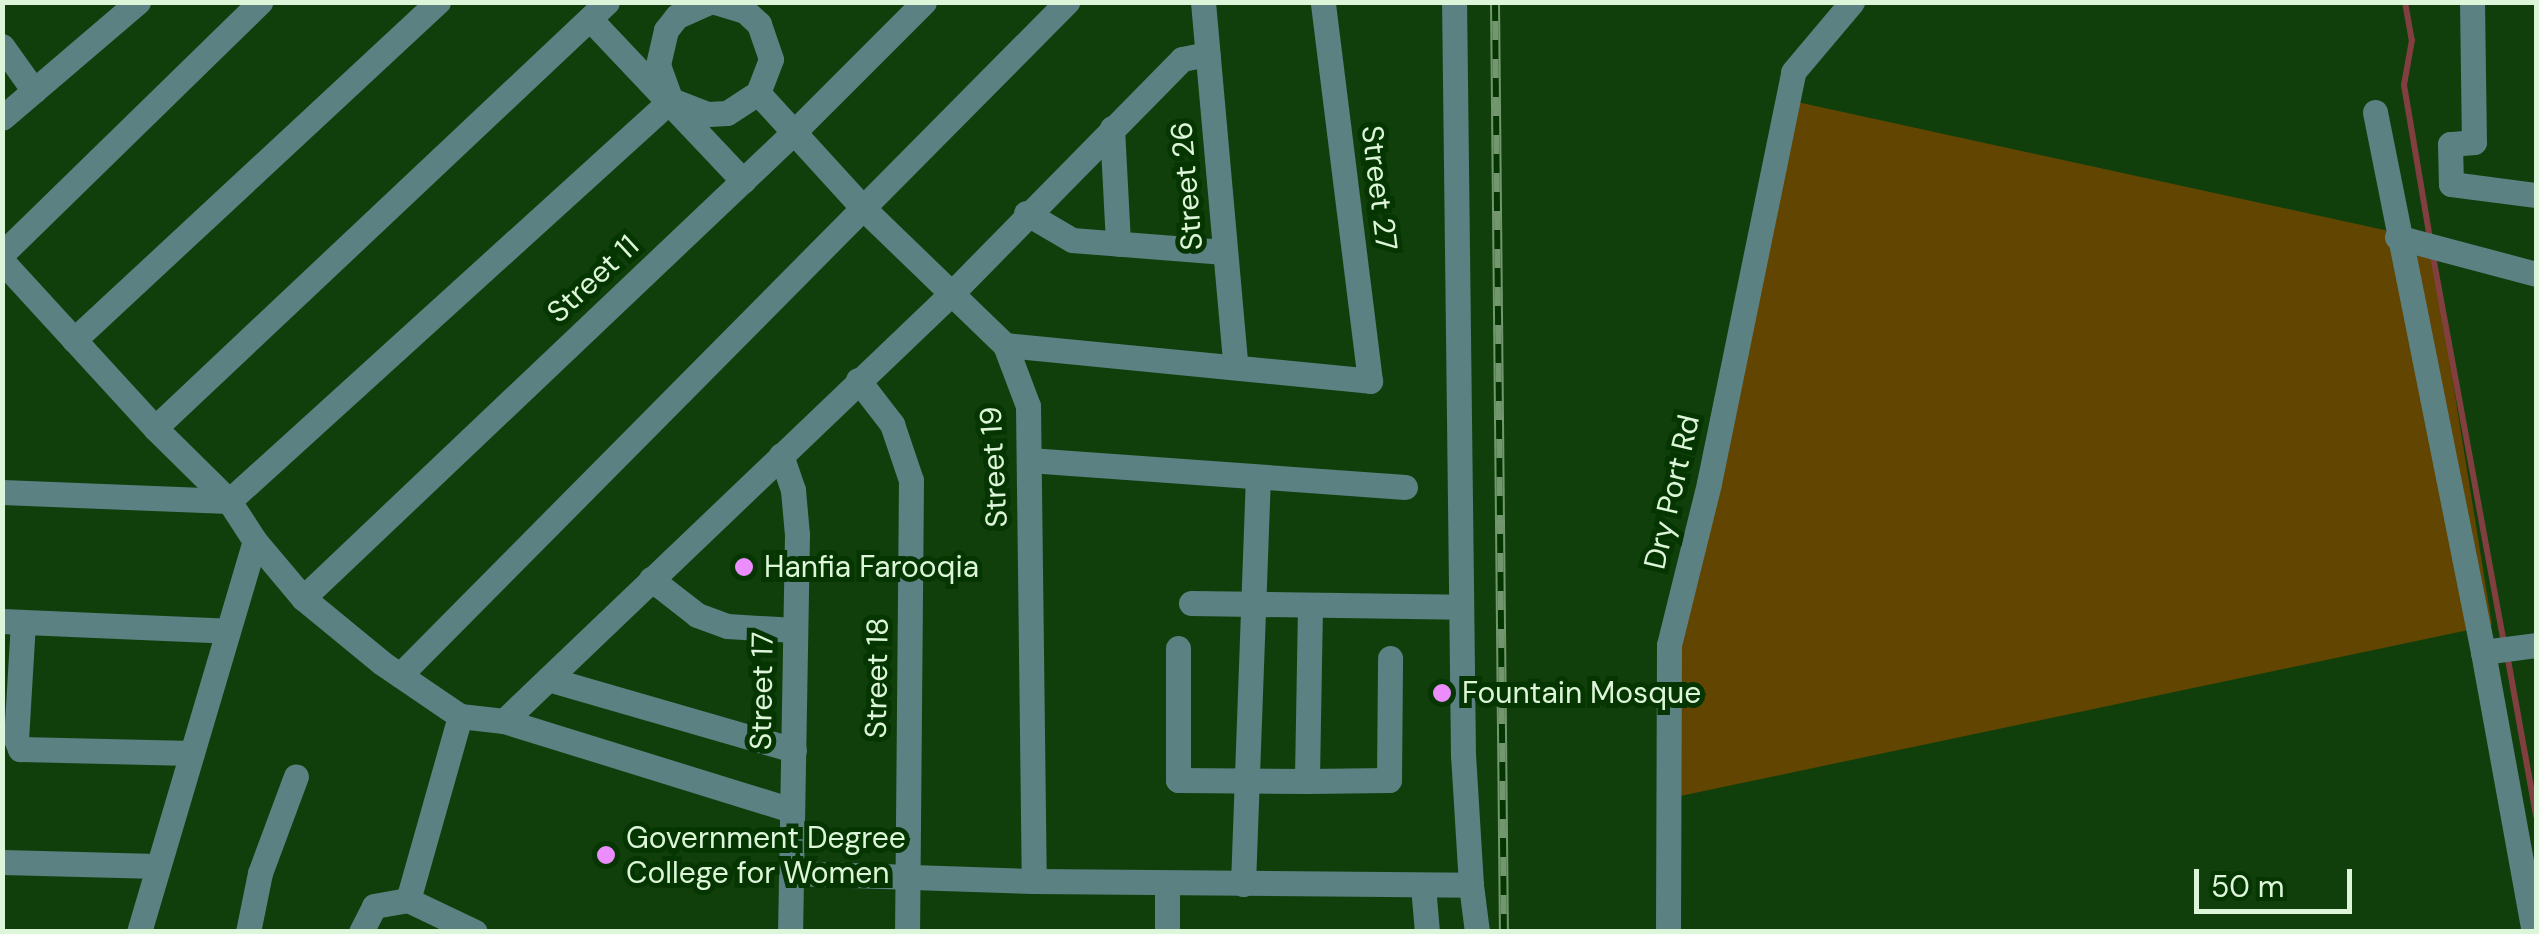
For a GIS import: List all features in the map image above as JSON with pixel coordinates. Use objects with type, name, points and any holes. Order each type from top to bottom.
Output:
[{"type":"street","points":[[2,118],[138,2]]},
{"type":"street","points":[[260,2],[2,258],[155,428],[229,501],[255,541],[303,598],[400,676],[460,716],[504,721],[792,810]]},
{"type":"street","points":[[74,340],[438,2]]},
{"type":"street","points":[[712,2],[750,7],[768,40],[771,58],[758,94],[726,113],[708,114],[671,100],[658,65],[671,9],[712,2]]},
{"type":"street","name":"Street 11","points":[[303,598],[743,181],[924,2]]},
{"type":"street","points":[[400,676],[1068,2]]},
{"type":"street","name":"Street 26","points":[[1203,2],[1235,364]]},
{"type":"street","name":"Street 27","points":[[1235,364],[1370,381],[1323,2]]},
{"type":"street","points":[[1454,2],[1461,608],[1471,885],[1477,932]]},
{"type":"street","name":"Dry Port Rd","points":[[1668,932],[1669,646],[1712,464],[1794,72],[1852,2]]},
{"type":"street","points":[[2472,2],[2474,142],[2450,144],[2451,184],[2536,196]]},
{"type":"street","points":[[155,428],[598,11],[743,181]]},
{"type":"street","points":[[2,46],[34,91]]},
{"type":"street","points":[[504,721],[954,290],[1182,59],[1208,54]]},
{"type":"street","name":"Street 19","points":[[758,94],[862,207],[954,290],[1005,344],[1028,406],[1034,881]]},
{"type":"street","points":[[2,492],[229,501],[671,100]]},
{"type":"street","points":[[2375,112],[2507,649],[2534,932]]},
{"type":"street","points":[[1112,128],[1118,244]]},
{"type":"street","points":[[1026,213],[1072,240],[1225,252]]},
{"type":"street","points":[[2404,238],[2536,274]]},
{"type":"street","points":[[1005,344],[1235,364]]},
{"type":"street","name":"Street 18","points":[[858,380],[892,424],[911,480],[907,932]]},
{"type":"street","name":"Street 17","points":[[780,454],[794,490],[790,932]]},
{"type":"street","points":[[1029,460],[1404,487]]},
{"type":"street","points":[[1243,884],[1258,476]]},
{"type":"street","points":[[139,932],[255,541]]},
{"type":"street","points":[[652,579],[698,616],[727,626],[795,630]]},
{"type":"street","points":[[1191,603],[1461,608]]},
{"type":"street","points":[[1307,781],[1310,606]]},
{"type":"street","points":[[192,753],[20,750],[16,738],[13,622],[228,631]]},
{"type":"street","points":[[1178,648],[1178,780],[1389,780],[1390,658]]},
{"type":"street","points":[[548,678],[794,750]]},
{"type":"street","points":[[408,900],[460,716]]},
{"type":"street","points":[[248,932],[260,873],[296,776]]},
{"type":"street","points":[[2,862],[158,866]]},
{"type":"street","points":[[791,873],[1034,881],[1471,885]]},
{"type":"street","points":[[1167,883],[1167,932]]},
{"type":"street","points":[[1423,886],[1427,932]]},
{"type":"street","points":[[361,932],[374,906],[408,900],[474,932]]},
{"type":"shaded area","points":[[1788,100],[2430,240],[2492,625],[1666,799],[1669,645]]},
{"type":"waterway","points":[[2405,2],[2412,40],[2404,85],[2430,239]]},
{"type":"waterway","points":[[2432,251],[2504,642]]},
{"type":"waterway","points":[[2507,654],[2536,815]]},
{"type":"railway","points":[[1495,2],[1504,932]]},
{"type":"place","name":"Hanfia Farooqia","points":[[744,567]]},
{"type":"place","name":"Fountain Mosque","points":[[1442,693]]},
{"type":"place","name":"Government Degree College for Women","points":[[606,855]]}]
